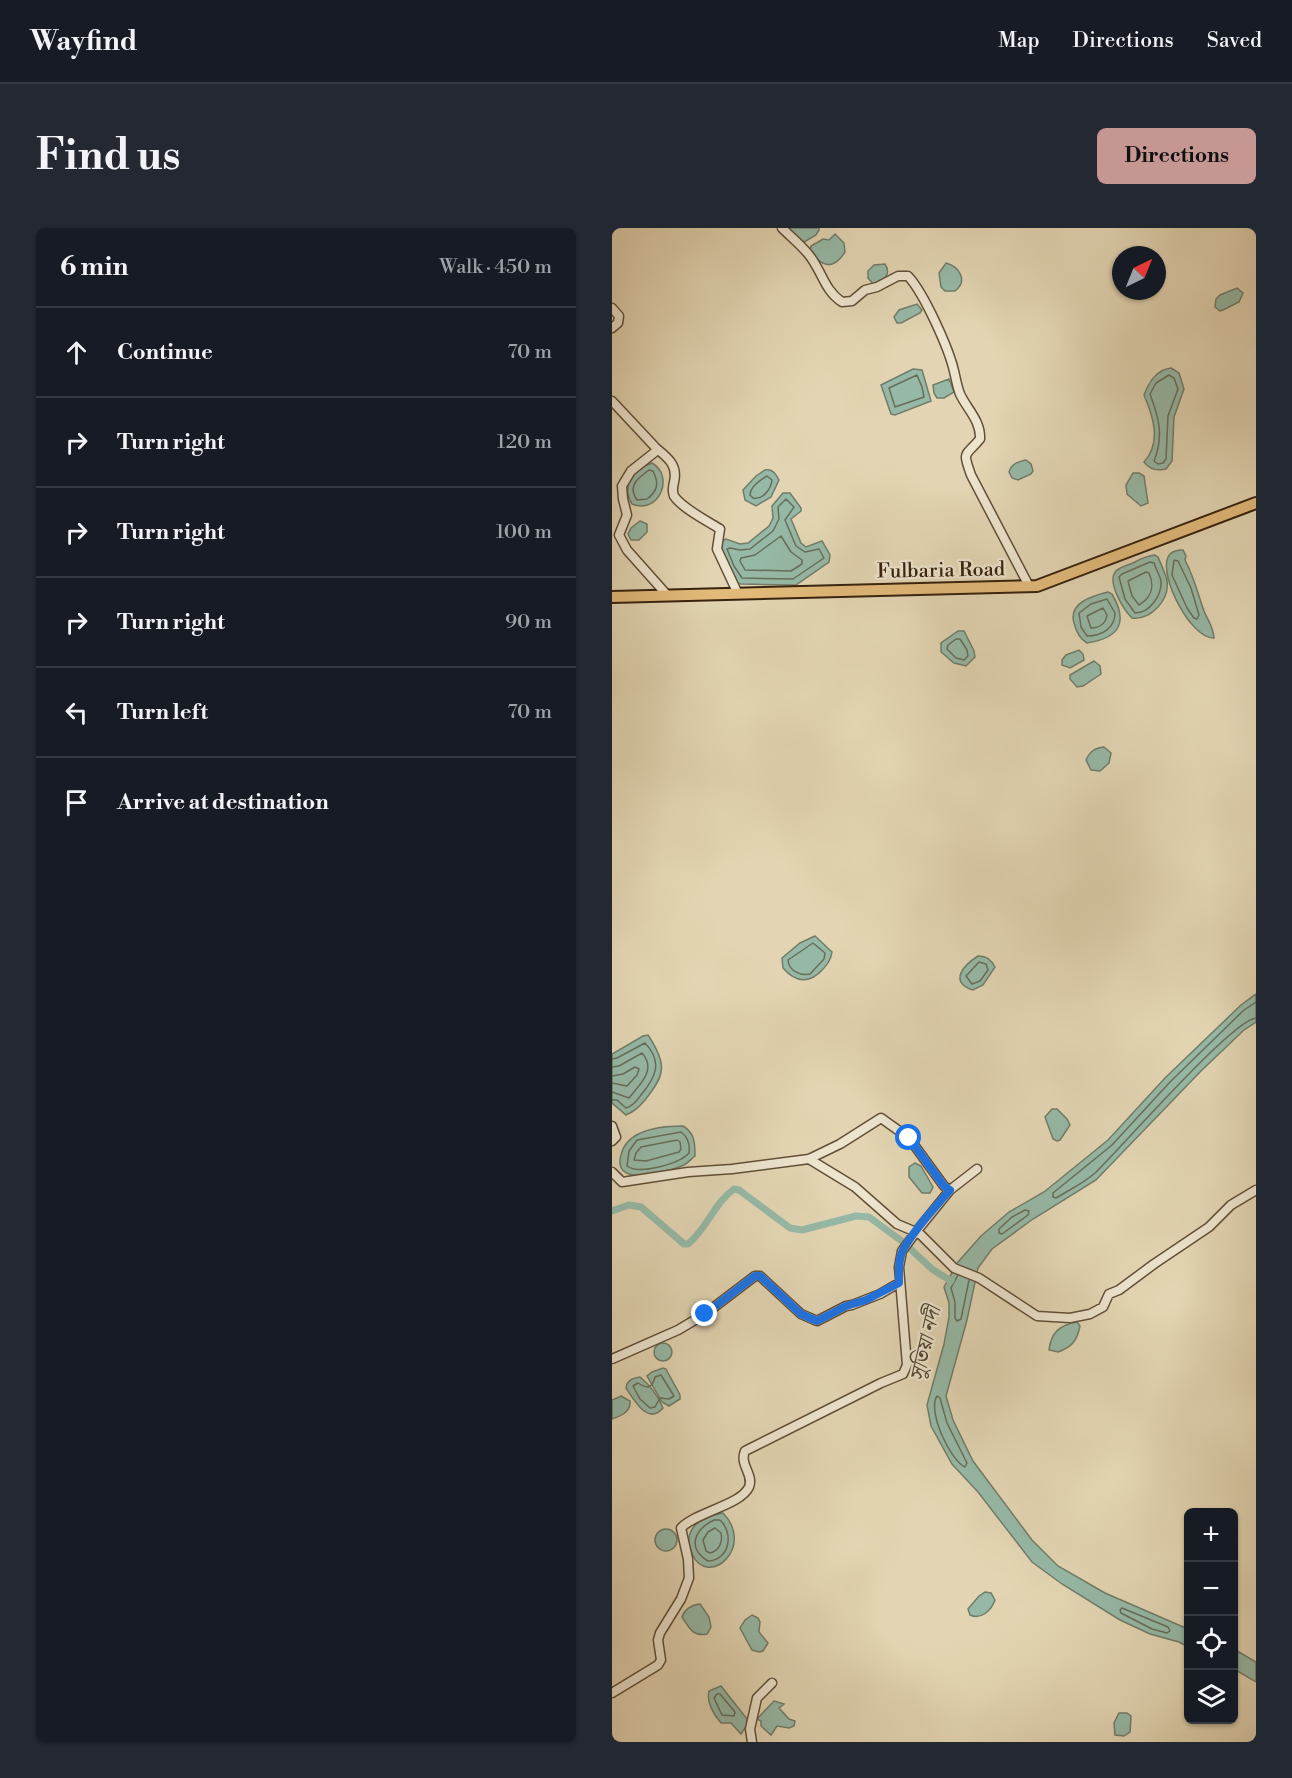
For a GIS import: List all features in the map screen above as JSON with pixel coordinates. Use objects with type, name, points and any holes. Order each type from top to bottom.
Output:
[{"type":"main road","name":"Fulbaria Road","points":[[612,597],[1037,586],[1256,503]]},
{"type":"street","points":[[782,228],[810,255],[820,270],[827,288],[834,297],[842,302],[852,301],[865,290],[877,287],[898,276],[908,276],[918,287],[944,340],[961,395],[980,432],[980,439],[967,451],[965,458],[971,475],[1029,586]]},
{"type":"street","points":[[612,308],[619,316],[618,323],[612,328]]},
{"type":"street","points":[[612,401],[656,448],[670,459],[676,471],[672,489],[674,495],[688,508],[720,530],[717,549],[738,594]]},
{"type":"street","points":[[656,448],[655,452],[631,471],[622,486],[627,515],[620,535],[627,550],[667,596]]},
{"type":"street","points":[[612,1172],[622,1182],[688,1172],[809,1159],[840,1144],[880,1118],[909,1138],[944,1186],[950,1190]]},
{"type":"street","points":[[612,1126],[616,1137],[612,1141]]},
{"type":"street","points":[[809,1159],[855,1187],[897,1224],[921,1235],[954,1268],[979,1278],[1037,1316],[1070,1318],[1090,1314],[1103,1307],[1109,1294],[1119,1290],[1209,1227],[1231,1205],[1256,1190]]},
{"type":"street","points":[[612,1693],[658,1665],[661,1660],[658,1640],[660,1633],[681,1599],[688,1578],[688,1559],[681,1528],[743,1494],[750,1482],[742,1461],[745,1451],[903,1374],[907,1365],[899,1267],[905,1247],[950,1190],[977,1169]]},
{"type":"street","points":[[612,1359],[678,1330],[705,1314],[755,1276],[760,1276],[801,1314],[817,1321],[899,1283]]},
{"type":"street","points":[[752,1742],[750,1729],[757,1698],[772,1683]]},
{"type":"water","points":[[784,228],[819,228],[819,230],[816,235],[804,242]]},
{"type":"water","points":[[835,234],[844,243],[845,252],[832,264],[823,263],[814,256],[810,250],[811,246],[823,239],[829,240]]},
{"type":"water","points":[[946,263],[961,275],[961,283],[955,291],[945,291],[941,287],[939,273]]},
{"type":"water","points":[[885,264],[887,274],[884,279],[874,285],[868,278],[868,271],[874,265]]},
{"type":"water","points":[[1237,288],[1243,293],[1239,302],[1220,311],[1215,307],[1216,299],[1220,295]]},
{"type":"water","points":[[917,304],[922,310],[920,313],[897,323],[894,317],[899,310]]},
{"type":"water","points":[[1171,368],[1179,373],[1184,389],[1174,417],[1172,461],[1166,469],[1157,470],[1144,462],[1153,446],[1154,429],[1144,395],[1154,377],[1161,371]]},
{"type":"water","points":[[913,369],[922,370],[931,401],[895,415],[891,414],[881,385]]},
{"type":"water","points":[[949,379],[954,392],[944,398],[937,398],[933,385]]},
{"type":"water","points":[[1026,460],[1031,464],[1033,471],[1031,474],[1018,480],[1012,478],[1009,472],[1012,467]]},
{"type":"water","points":[[652,463],[659,469],[662,476],[661,492],[650,504],[642,506],[632,504],[628,485],[639,469]]},
{"type":"water","points":[[765,470],[774,472],[779,480],[771,497],[756,506],[745,500],[743,490]]},
{"type":"water","points":[[1133,473],[1144,476],[1148,503],[1141,506],[1127,494],[1126,485]]},
{"type":"water","points":[[783,493],[790,493],[801,508],[801,511],[791,519],[801,543],[806,547],[822,541],[830,555],[829,562],[796,585],[737,583],[720,552],[720,542],[726,539],[740,544],[748,543],[769,526],[773,518],[772,506]]},
{"type":"water","points":[[640,521],[647,524],[647,532],[639,540],[631,540],[628,534],[631,528]]},
{"type":"water","points":[[1183,550],[1186,556],[1185,560],[1214,638],[1205,636],[1196,629],[1187,618],[1173,592],[1166,566],[1171,553]]},
{"type":"water","points":[[1155,555],[1158,557],[1167,580],[1165,595],[1152,612],[1146,616],[1132,618],[1117,596],[1113,576],[1122,567]]},
{"type":"water","points":[[1108,592],[1112,594],[1120,613],[1118,628],[1107,637],[1087,643],[1076,629],[1073,616],[1075,610],[1083,602]]},
{"type":"water","points":[[958,631],[964,631],[974,651],[975,657],[966,666],[954,663],[941,652],[941,643]]},
{"type":"water","points":[[1079,650],[1084,660],[1070,668],[1062,665],[1062,660],[1066,655]]},
{"type":"water","points":[[1094,661],[1100,666],[1101,674],[1083,686],[1077,687],[1070,679],[1070,675]]},
{"type":"water","points":[[1104,747],[1111,753],[1109,763],[1100,771],[1091,770],[1086,760],[1093,750]]},
{"type":"water","points":[[815,936],[832,952],[829,962],[813,977],[803,980],[793,977],[783,968],[782,958],[800,943]]},
{"type":"water","points":[[978,956],[988,959],[995,967],[983,985],[973,990],[965,987],[960,978],[968,964]]},
{"type":"water","points":[[1256,994],[1256,1022],[1244,1030],[1201,1071],[1096,1180],[1033,1219],[992,1249],[978,1268],[967,1320],[946,1396],[953,1420],[973,1461],[1032,1540],[1058,1566],[1105,1593],[1184,1627],[1184,1645],[1150,1634],[1120,1620],[1062,1584],[1032,1562],[978,1492],[952,1464],[931,1426],[927,1405],[949,1317],[949,1303],[944,1287],[958,1262],[981,1236],[1009,1212],[1044,1192],[1108,1140],[1165,1078],[1241,1005]]},
{"type":"water","points":[[648,1035],[661,1061],[662,1069],[657,1083],[645,1100],[637,1109],[626,1115],[612,1103],[612,1054]]},
{"type":"water","points":[[1052,1109],[1057,1109],[1070,1125],[1057,1141],[1053,1139],[1045,1117]]},
{"type":"water","points":[[683,1126],[692,1135],[695,1147],[695,1156],[685,1164],[663,1172],[645,1175],[630,1174],[622,1169],[620,1160],[624,1146],[637,1134],[655,1128]]},
{"type":"water","points":[[915,1163],[921,1166],[933,1187],[930,1193],[922,1193],[909,1177],[909,1167]]},
{"type":"water","points":[[1077,1322],[1080,1326],[1073,1343],[1058,1352],[1049,1350],[1057,1330]]},
{"type":"water","points":[[663,1343],[669,1346],[672,1352],[669,1358],[663,1361],[657,1358],[654,1352],[657,1346]]},
{"type":"water","points":[[663,1368],[666,1369],[680,1395],[680,1399],[669,1406],[662,1402],[647,1376]]},
{"type":"water","points":[[640,1377],[656,1395],[663,1408],[657,1413],[647,1413],[642,1409],[626,1388],[631,1380]]},
{"type":"water","points":[[621,1396],[630,1401],[629,1408],[622,1415],[612,1419],[612,1400]]},
{"type":"water","points":[[723,1513],[732,1526],[734,1539],[732,1550],[718,1565],[708,1567],[699,1564],[692,1554],[690,1534],[701,1521],[709,1516]]},
{"type":"water","points":[[666,1529],[674,1532],[677,1540],[674,1548],[666,1551],[658,1548],[655,1540],[658,1532]]},
{"type":"water","points":[[985,1592],[991,1593],[995,1600],[991,1608],[982,1615],[970,1615],[968,1609]]},
{"type":"water","points":[[700,1604],[709,1617],[711,1627],[707,1634],[702,1635],[689,1628],[682,1617],[689,1608]]},
{"type":"water","points":[[752,1615],[758,1618],[759,1632],[768,1643],[763,1651],[759,1652],[752,1650],[740,1628]]},
{"type":"water","points":[[1238,1651],[1256,1662],[1256,1682],[1238,1671]]},
{"type":"water","points":[[721,1686],[747,1719],[747,1725],[741,1734],[731,1723],[721,1723],[711,1708],[709,1691]]},
{"type":"water","points":[[774,1701],[784,1704],[779,1708],[789,1719],[795,1721],[794,1726],[789,1728],[777,1726],[771,1735],[757,1719]]},
{"type":"water","points":[[1119,1713],[1127,1713],[1131,1716],[1130,1732],[1124,1736],[1115,1735],[1114,1723]]},
{"type":"waterway","points":[[612,1211],[629,1205],[641,1207],[684,1244],[688,1244],[727,1195],[734,1189],[739,1190],[790,1228],[802,1230],[856,1216],[869,1217],[903,1242],[932,1269],[951,1281]]},
{"type":"route","points":[[705,1314],[755,1276],[760,1276],[801,1314],[817,1321],[846,1306],[880,1294],[899,1283],[902,1251],[950,1190],[944,1186],[909,1138]]},
{"type":"water label","name":"সুতিয়া নদী","points":[[926,1344]]}]
